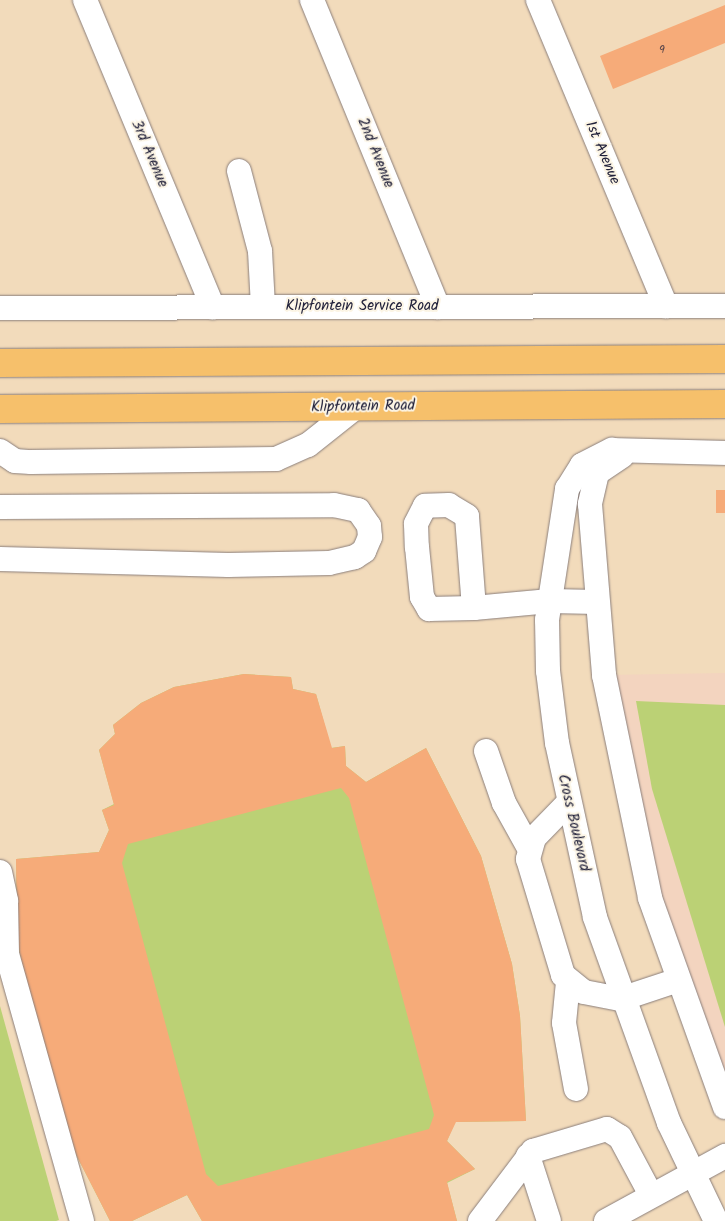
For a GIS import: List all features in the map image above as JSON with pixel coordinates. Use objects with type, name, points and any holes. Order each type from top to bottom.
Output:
[{"type":"main road","points":[[0,363],[725,359]]},
{"type":"main road","name":"Klipfontein Road","points":[[0,409],[725,404]]},
{"type":"street","name":"3rd Avenue","points":[[85,0],[213,307]]},
{"type":"street","name":"2nd Avenue","points":[[312,0],[438,306]]},
{"type":"street","name":"1st Avenue","points":[[538,0],[666,306]]},
{"type":"street","points":[[239,171],[260,251],[263,307]]},
{"type":"street","name":"Klipfontein Service Road","points":[[0,308],[725,306]]},
{"type":"street","points":[[0,451],[15,461],[31,462],[276,459],[308,445],[356,407]]},
{"type":"street","name":"Cross Boulevard","points":[[716,1221],[692,1173],[621,999],[567,804],[548,671],[550,601],[573,476],[602,453],[725,453]]},
{"type":"street","name":"Cross Boulevard","points":[[635,453],[605,464],[592,489],[597,602],[604,675],[636,842],[678,980],[725,1107]]},
{"type":"street","points":[[0,506],[334,505],[358,510],[369,526],[370,537],[364,551],[355,557],[329,563],[228,565],[0,559]]},
{"type":"street","points":[[474,608],[550,601],[597,602]]},
{"type":"street","points":[[486,751],[504,802],[529,848],[531,874],[553,951],[568,982],[564,1023],[576,1089]]},
{"type":"street","points":[[529,848],[567,804]]},
{"type":"street","points":[[0,872],[6,901],[7,954],[82,1221]]},
{"type":"street","points":[[568,982],[584,992],[621,999],[678,980]]},
{"type":"street","points":[[480,1221],[528,1156],[546,1145],[612,1130],[651,1195]]},
{"type":"street","points":[[528,1156],[549,1221]]},
{"type":"street","points":[[606,1221],[725,1156]]},
{"type":"shaded area","points":[[725,673],[725,1101],[695,1032],[604,675]]},
{"type":"green space","points":[[244,674],[291,677],[293,689],[316,694],[331,748],[345,746],[346,766],[366,782],[426,748],[481,856],[512,964],[520,1016],[526,1121],[455,1122],[447,1141],[475,1169],[447,1183],[457,1221],[202,1221],[187,1195],[132,1221],[110,1221],[66,1135],[26,993],[17,935],[16,859],[99,852],[109,830],[102,810],[114,804],[99,750],[115,734],[113,725],[141,703],[174,687]]},
{"type":"green space","points":[[636,701],[725,705],[725,1027],[652,789]]},
{"type":"green space","points":[[0,1006],[59,1220],[56,1221],[0,1221]]},
{"type":"building","points":[[725,5],[725,43],[613,89],[600,56]]},
{"type":"building","points":[[716,490],[725,490],[725,513],[716,513]]},
{"type":"building","points":[[244,674],[291,677],[293,689],[316,694],[332,748],[345,746],[346,766],[366,782],[426,748],[481,856],[512,964],[520,1016],[526,1121],[456,1122],[447,1141],[475,1169],[447,1182],[457,1221],[202,1221],[187,1195],[132,1221],[110,1221],[66,1135],[26,993],[17,935],[16,859],[99,852],[109,830],[102,810],[114,805],[99,750],[115,734],[113,725],[141,703],[174,687]],"holes":[[[341,788],[349,798],[434,1115],[429,1129],[218,1186],[206,1174],[122,863],[128,844]]]}]
